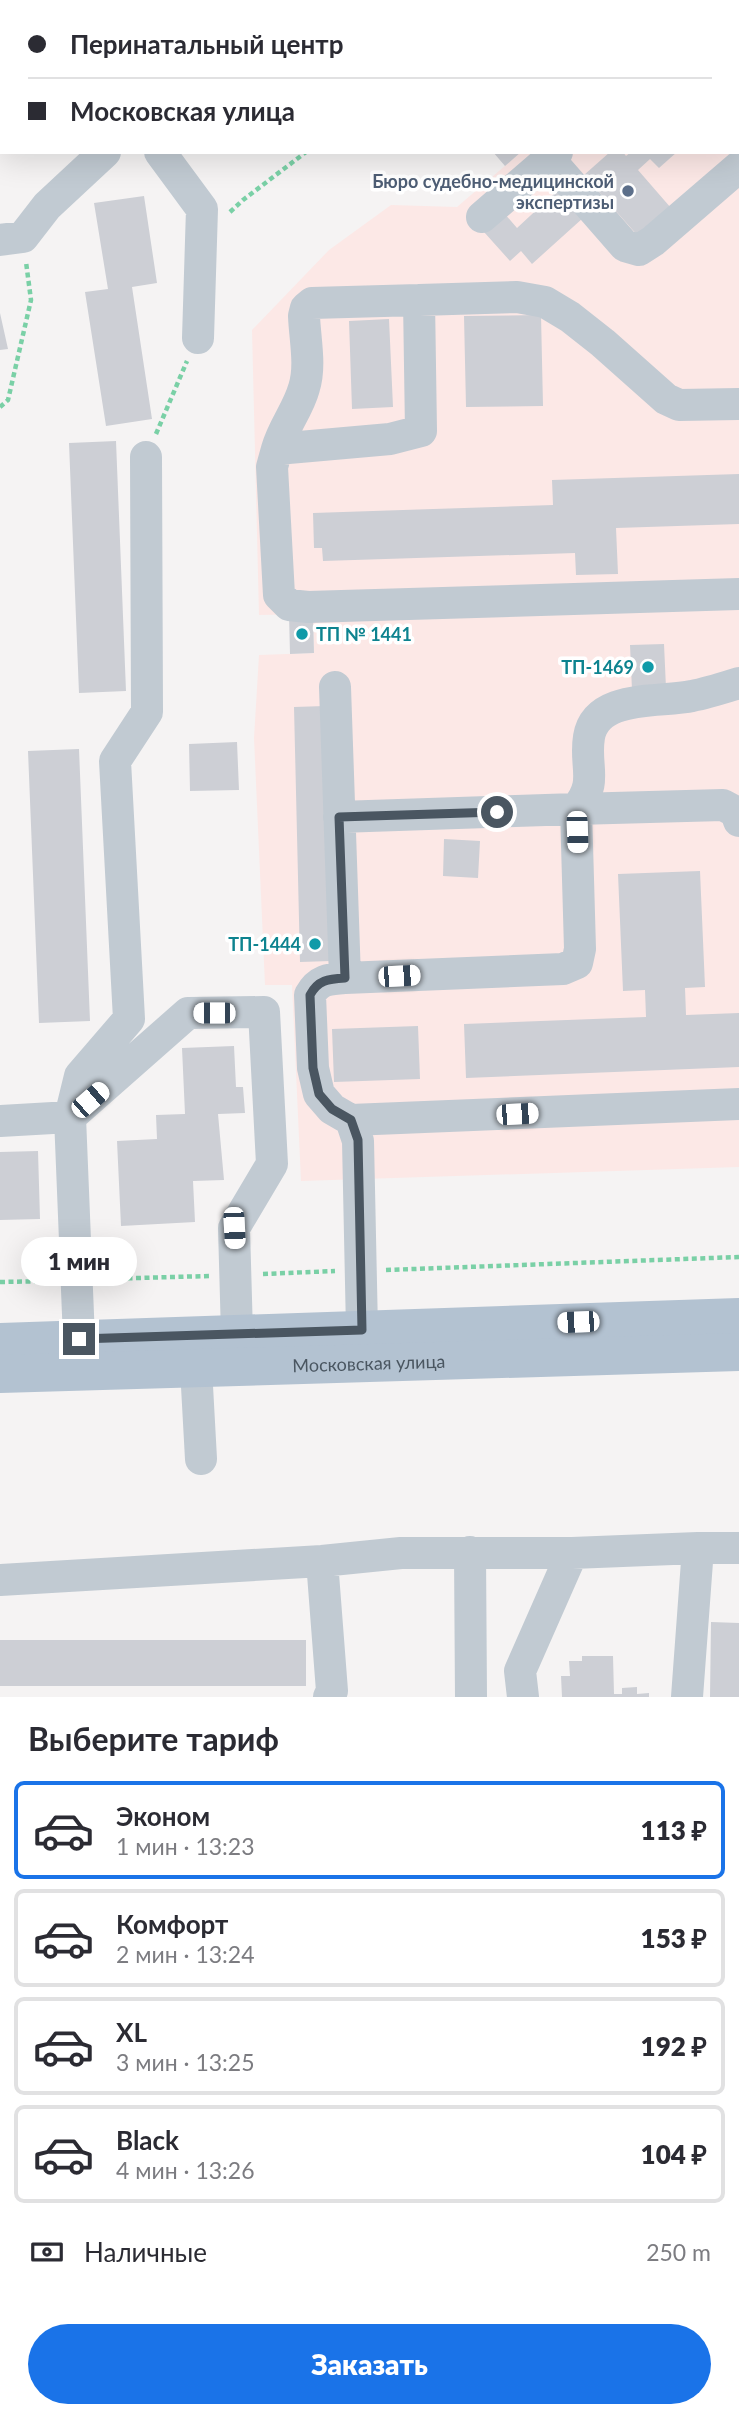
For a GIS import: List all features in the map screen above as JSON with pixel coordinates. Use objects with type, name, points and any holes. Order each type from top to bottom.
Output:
[{"type":"main road","name":"Московская улица","points":[[0,1342],[739,1317]]},
{"type":"main road","name":"Московская улица","points":[[0,1374],[739,1352]]},
{"type":"lane","points":[[11,239],[103,154]]},
{"type":"lane","points":[[161,154],[202,209],[198,338]]},
{"type":"lane","points":[[482,217],[553,156],[625,246],[639,250],[739,167]]},
{"type":"lane","points":[[739,404],[679,405],[666,399],[603,343],[570,317],[545,302],[517,297],[312,303],[306,307],[304,316],[307,371],[304,388],[282,431],[272,467],[279,595],[289,605],[309,607],[739,594]]},
{"type":"lane","points":[[276,449],[390,439],[421,431],[419,300]]},
{"type":"lane","points":[[79,1339],[70,1117],[80,1076],[129,1019],[115,761],[147,712],[146,457]]},
{"type":"lane","points":[[739,683],[692,696],[655,702],[622,703],[593,722],[589,737],[589,784],[586,797],[576,809],[580,949],[577,962],[562,969],[326,979],[316,985],[310,995],[313,1068],[319,1094],[332,1109],[351,1120],[739,1104]]},
{"type":"lane","points":[[335,687],[345,978]]},
{"type":"lane","points":[[339,817],[723,805],[736,812],[739,821]]},
{"type":"lane","points":[[0,1121],[70,1117],[188,1013],[264,1012],[272,1164],[234,1228],[237,1334]]},
{"type":"lane","points":[[351,1120],[358,1140],[362,1330]]},
{"type":"lane","points":[[197,1368],[201,1458]]},
{"type":"lane","points":[[687,1697],[698,1548]]},
{"type":"lane","points":[[0,1580],[322,1562],[401,1553],[572,1553],[739,1548]]},
{"type":"lane","points":[[471,1552],[471,1682],[522,1684],[572,1553]]},
{"type":"lane","points":[[322,1562],[332,1690],[329,1697]]},
{"type":"path","points":[[201,240],[243,200],[303,154]]},
{"type":"path","points":[[0,407],[8,400],[31,300],[11,239]]},
{"type":"path","points":[[146,457],[198,338]]},
{"type":"path","points":[[0,1282],[739,1257]]},
{"type":"shaded area","points":[[519,154],[739,154],[739,1167],[301,1181],[292,985],[265,985],[254,738],[259,655],[314,653],[313,614],[259,615],[252,330],[329,250],[391,205],[457,207]]},
{"type":"building","points":[[495,154],[519,154],[505,166]]},
{"type":"building","name":"Бюро судебно-медицинской экспертизы","points":[[608,154],[675,154],[659,168],[650,159],[638,170],[671,208],[638,236],[584,175]]},
{"type":"building","points":[[558,190],[583,218],[532,264],[521,251],[510,261],[484,232],[504,213],[517,228]]},
{"type":"building","points":[[144,196],[157,283],[132,287],[152,419],[106,426],[85,292],[108,289],[94,203]]},
{"type":"building","points":[[0,313],[8,349],[0,350]]},
{"type":"building","points":[[541,315],[543,406],[466,407],[464,316]]},
{"type":"building","points":[[389,319],[393,407],[352,409],[349,321]]},
{"type":"building","points":[[116,441],[126,691],[79,693],[69,443]]},
{"type":"building","points":[[739,474],[739,524],[616,528],[618,574],[576,575],[575,553],[323,561],[322,548],[314,548],[313,513],[553,505],[552,480]]},
{"type":"building","name":"ТП № 1441","points":[[313,613],[314,653],[290,654],[289,614]]},
{"type":"building","name":"ТП-1469","points":[[664,644],[666,688],[632,690],[630,645]]},
{"type":"building","points":[[325,706],[331,961],[300,962],[294,707]]},
{"type":"building","points":[[237,742],[239,790],[190,791],[189,744]]},
{"type":"building","points":[[79,749],[90,1021],[39,1023],[28,751]]},
{"type":"building","points":[[444,839],[480,841],[478,878],[443,876]]},
{"type":"building","points":[[700,871],[705,987],[685,988],[686,1015],[739,1013],[739,1067],[466,1078],[464,1024],[646,1017],[645,990],[623,991],[618,874]]},
{"type":"building","points":[[418,1026],[420,1079],[334,1082],[332,1029]]},
{"type":"building","points":[[234,1046],[236,1087],[243,1087],[245,1113],[218,1114],[224,1180],[193,1181],[195,1222],[121,1226],[117,1141],[157,1139],[156,1115],[185,1114],[182,1048]]},
{"type":"building","points":[[38,1151],[40,1219],[0,1220],[0,1152]]},
{"type":"building","points":[[711,1622],[739,1623],[739,1697],[710,1697]]},
{"type":"building","points":[[0,1640],[306,1640],[306,1686],[0,1686]]},
{"type":"building","points":[[582,1656],[613,1656],[614,1694],[622,1694],[622,1688],[637,1687],[637,1694],[649,1693],[649,1697],[562,1697],[561,1676],[570,1676],[569,1661],[582,1661]]},
{"type":"place","name":"Бюро судебно-медицинской экспертизы","points":[[628,191]]},
{"type":"place","name":"ТП № 1441","points":[[302,634]]},
{"type":"place","name":"ТП-1469","points":[[648,667]]},
{"type":"place","name":"ТП-1444","points":[[315,944]]},
{"type":"route","points":[[79,1339],[362,1330],[358,1140],[351,1120],[332,1109],[319,1094],[313,1068],[310,995],[316,985],[326,979],[345,978],[339,817],[497,812]]}]
